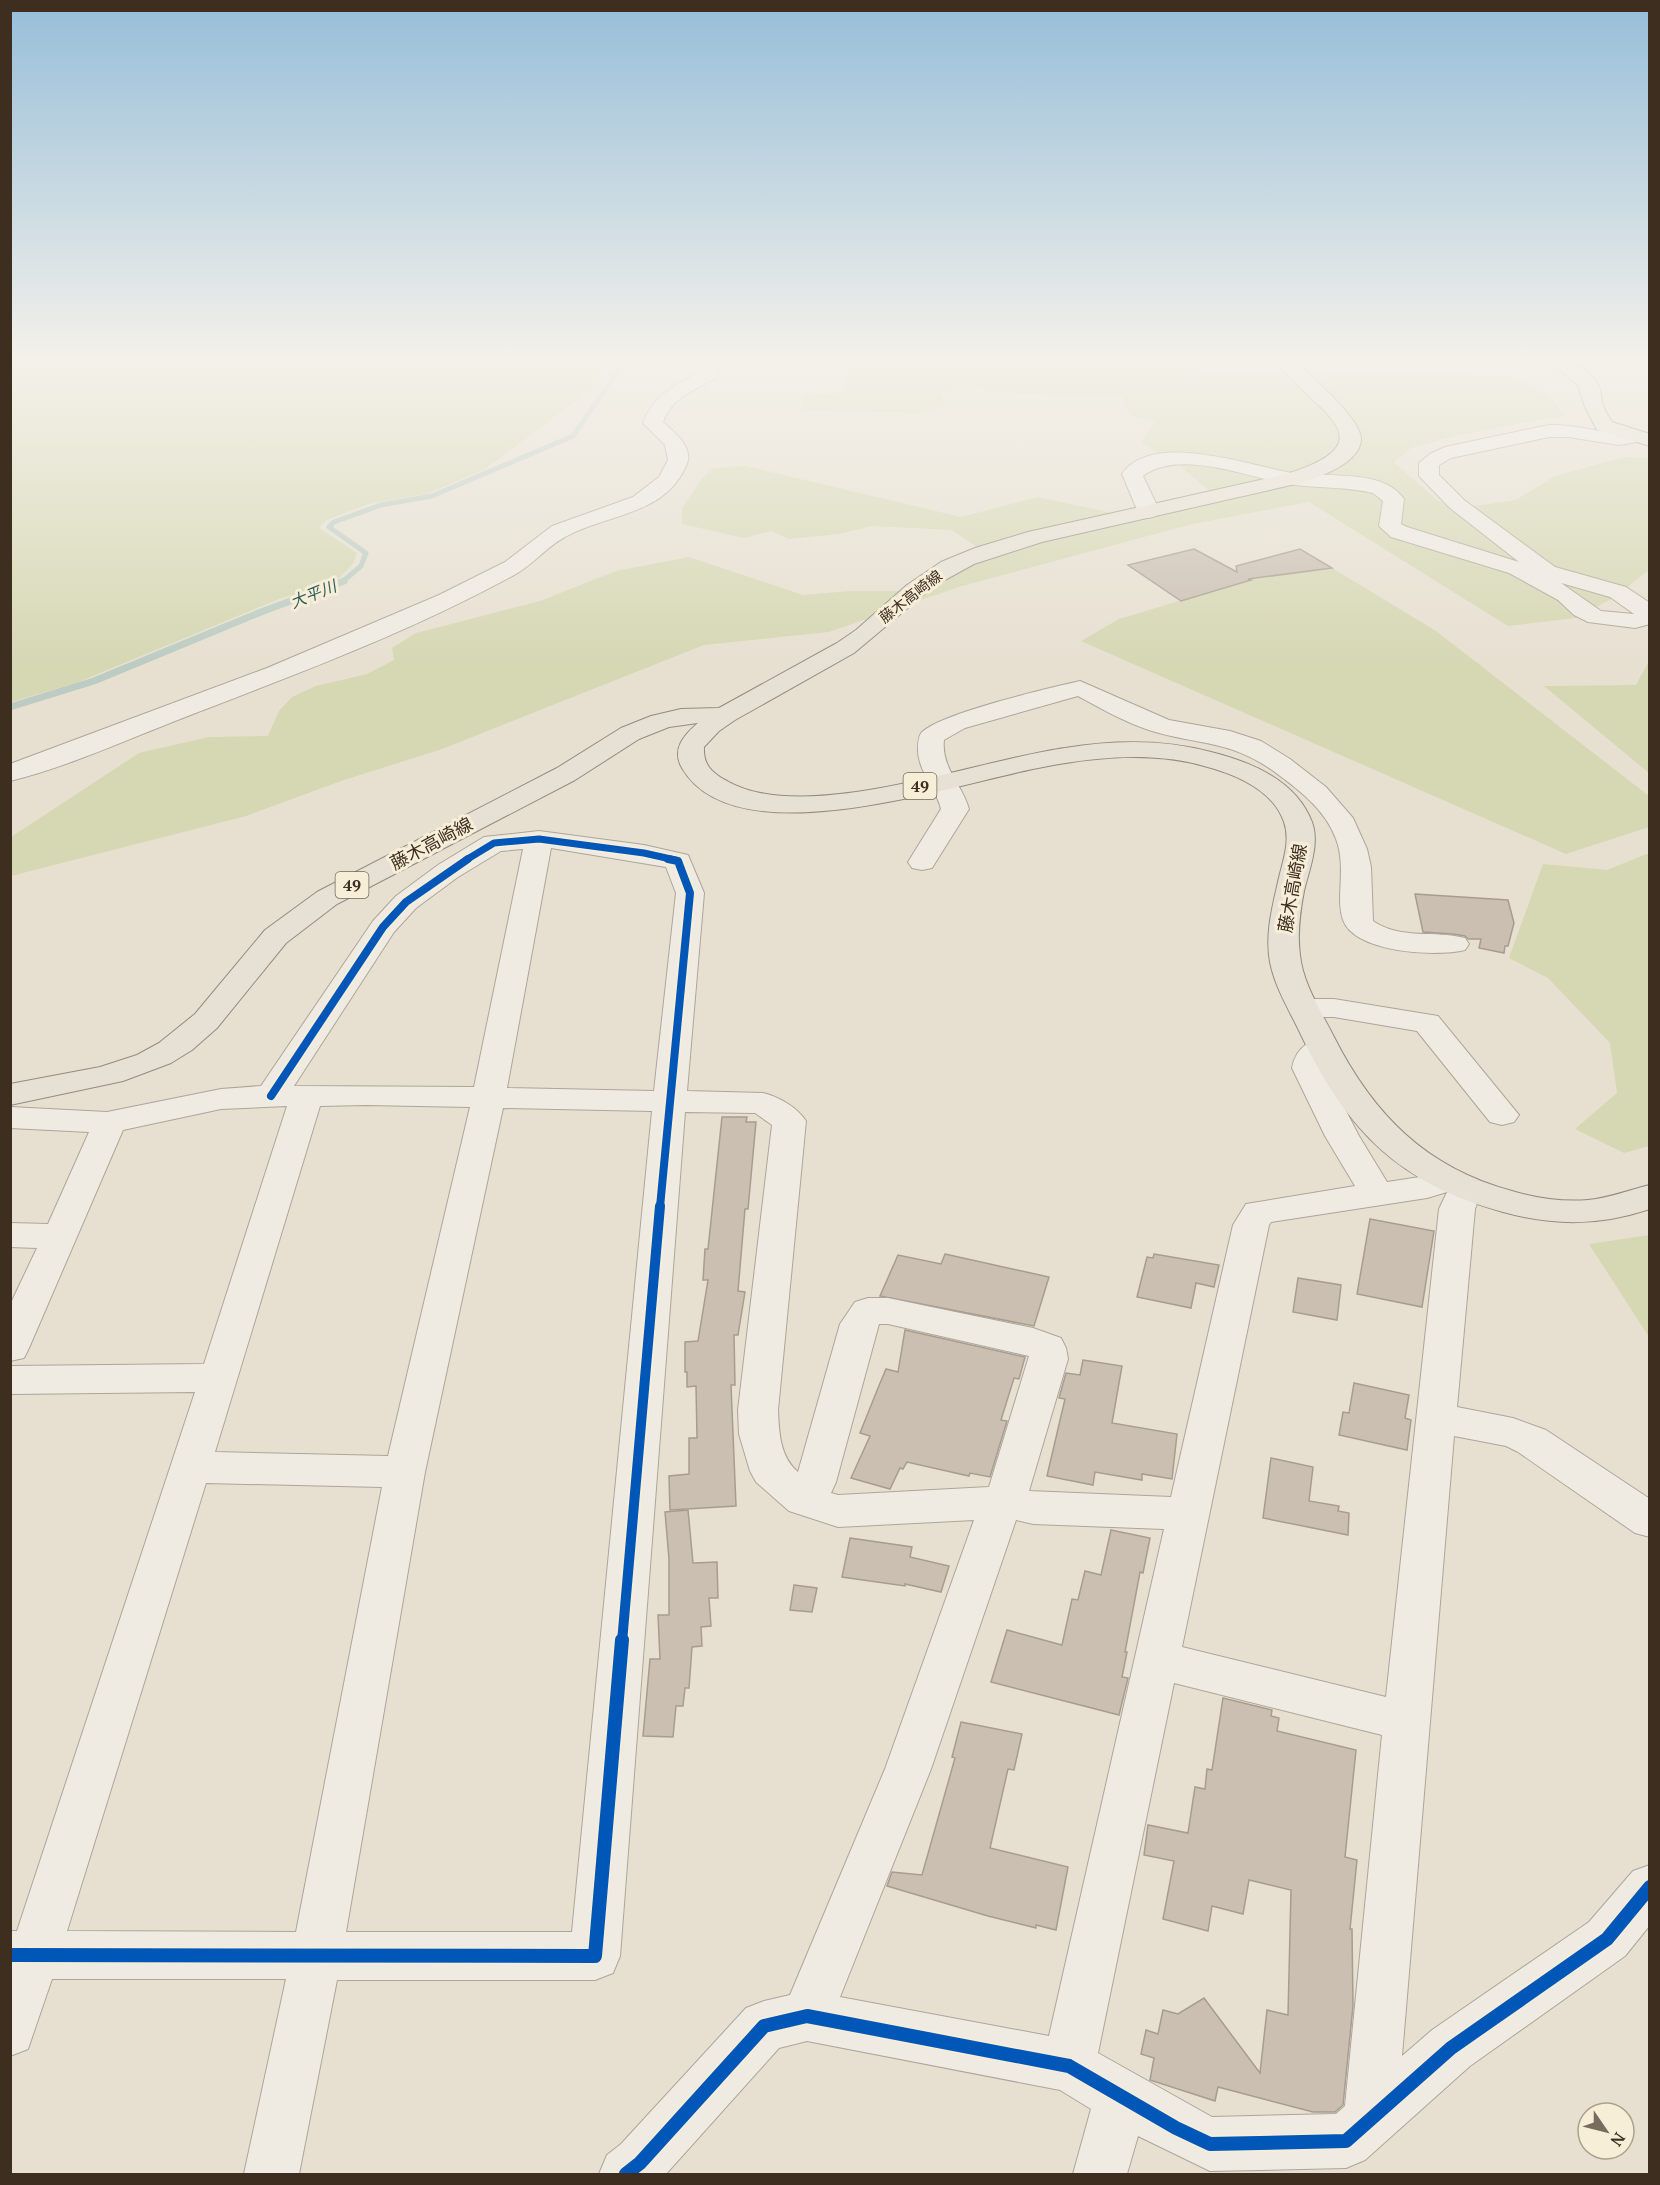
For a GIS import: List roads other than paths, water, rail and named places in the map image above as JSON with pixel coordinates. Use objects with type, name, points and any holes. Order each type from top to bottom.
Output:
[{"type":"main road","name":"藤木高崎線","points":[[1332,463],[1293,479],[999,546],[952,565],[932,575],[842,651],[724,716],[698,734],[690,750],[692,763],[699,774],[712,785],[746,800],[786,805],[843,802],[1050,757],[1108,750],[1137,750],[1200,756],[1255,777],[1275,790],[1286,801],[1295,813],[1301,835],[1283,921],[1282,936],[1290,978],[1323,1048],[1361,1107],[1390,1141],[1410,1158],[1454,1185],[1507,1203],[1566,1212],[1608,1209],[1650,1196]]},
{"type":"main road","name":"藤木高崎線","points":[[10,1095],[27,1089],[89,1080],[160,1055],[181,1043],[201,1025],[277,936],[293,921],[327,898],[564,774],[636,730],[670,718],[703,713],[724,716]]},
{"type":"street","points":[[10,773],[108,740],[287,669],[482,583],[519,563],[538,545],[558,532],[628,509],[662,485],[677,463]]},
{"type":"street","points":[[1149,512],[1132,474],[1151,463]]},
{"type":"street","points":[[1224,463],[1293,479],[1361,484],[1380,488],[1394,499],[1390,526],[1399,532],[1517,568],[1566,595],[1582,610],[1596,617],[1635,621],[1645,618],[1646,611],[1618,592],[1547,572],[1457,504],[1429,476],[1429,463]]},
{"type":"street","points":[[922,862],[955,809],[954,800],[933,768],[930,744],[932,737],[949,726],[1080,688],[1151,723],[1230,740],[1259,750],[1328,802],[1349,834],[1356,862],[1355,916],[1362,926],[1377,935],[1395,941],[1454,944]]},
{"type":"street","points":[[1255,777],[1288,770]]},
{"type":"street","points":[[272,2175],[317,1954],[405,1472],[488,1100],[539,839]]},
{"type":"street","points":[[10,2031],[23,1954],[219,1378],[288,1096],[383,927],[406,902],[448,871],[494,843],[539,839],[633,851],[678,861],[690,893],[669,1103],[596,1956],[23,1954]]},
{"type":"street","points":[[1305,1008],[1334,1008],[1427,1023],[1502,1115]]},
{"type":"street","points":[[1323,1048],[1310,1056],[1308,1068],[1342,1136],[1377,1194]]},
{"type":"street","points":[[10,1118],[107,1123],[221,1099],[288,1096],[366,1095],[488,1100],[763,1103],[789,1121],[760,1386],[759,1434],[770,1471],[804,1500],[838,1511],[1005,1502],[1033,1508],[1187,1514]]},
{"type":"street","points":[[10,1348],[105,1136],[107,1123]]},
{"type":"street","points":[[1069,2066],[1251,1225],[1259,1212],[1454,1185],[1457,1209],[1406,1722],[1370,2122]]},
{"type":"street","points":[[10,1235],[60,1236]]},
{"type":"street","points":[[804,1500],[816,1482],[859,1324],[868,1311],[877,1310],[1034,1342],[1047,1348],[1049,1359],[1005,1502],[992,1525],[962,1621],[908,1769],[807,2016]]},
{"type":"street","points":[[10,1380],[219,1378]]},
{"type":"street","points":[[1437,1418],[1513,1432],[1532,1442],[1650,1521]]},
{"type":"street","points":[[190,1467],[405,1472]]},
{"type":"street","points":[[1158,1660],[1406,1722]]},
{"type":"street","points":[[626,2175],[640,2163],[764,2026],[807,2016],[1069,2066],[1176,2128],[1210,2144],[1346,2141],[1451,2048],[1606,1939],[1650,1887]]},
{"type":"street","points":[[1100,2175],[1122,2095]]},
{"type":"waterway","name":"大平川","points":[[343,581],[361,566],[366,553],[329,527],[334,522],[381,505],[432,496],[510,463]]},
{"type":"waterway","name":"大平川","points":[[10,707],[94,681],[261,612],[343,581]]}]
